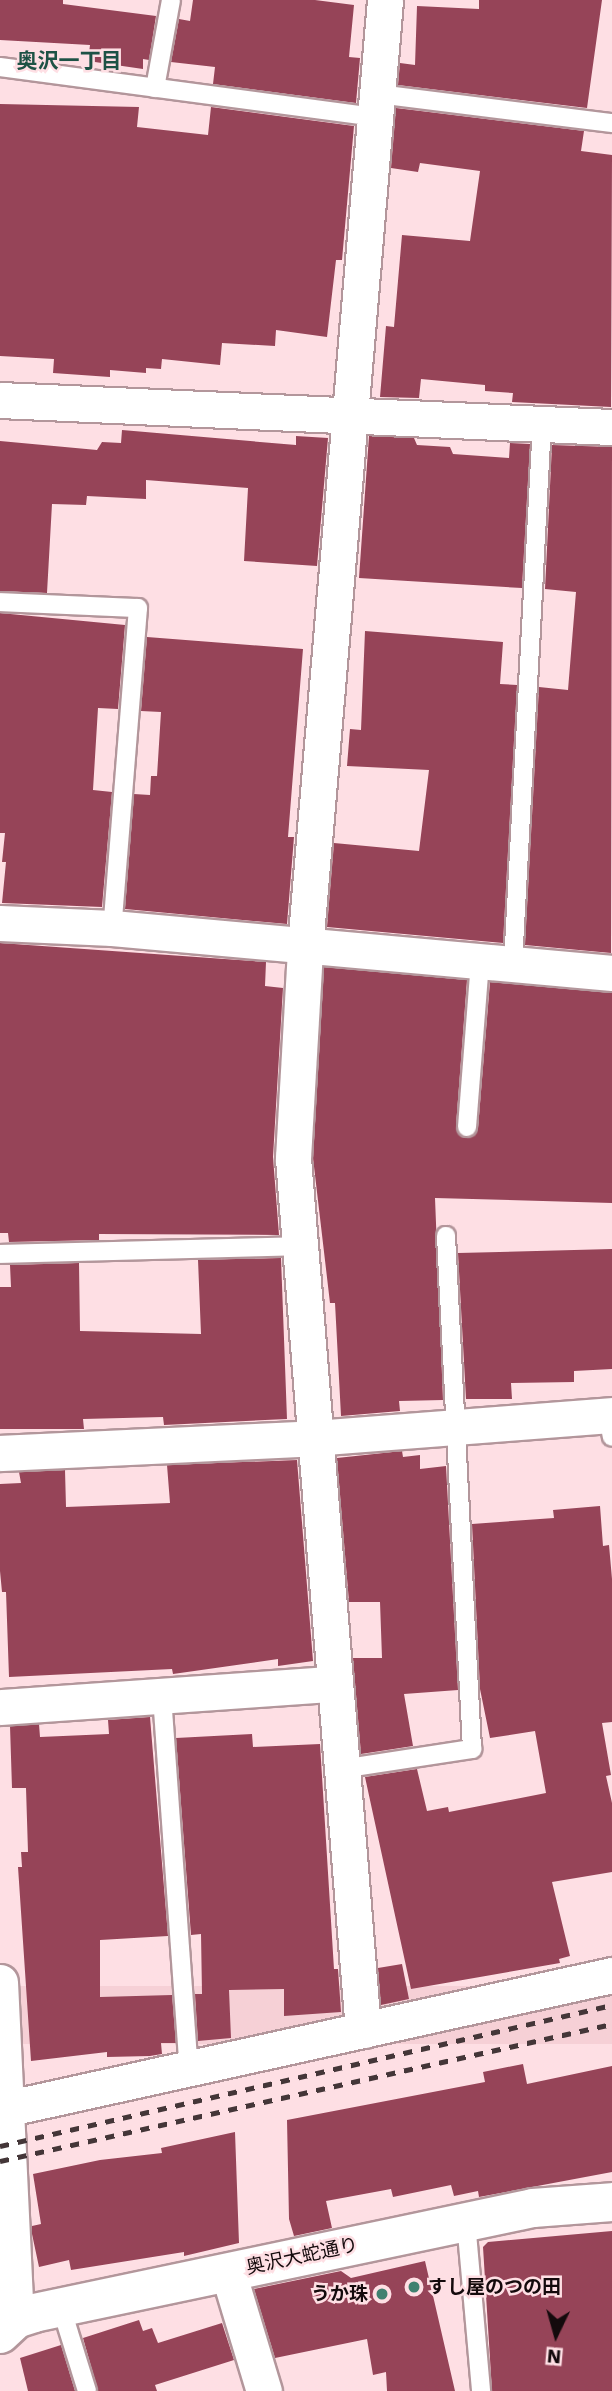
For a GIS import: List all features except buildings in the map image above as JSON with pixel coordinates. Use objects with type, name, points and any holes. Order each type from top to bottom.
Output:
[{"type":"street","points":[[363,2030],[297,1245],[293,1158],[305,947],[352,416],[385,0]]},
{"type":"street","points":[[0,400],[612,427]]},
{"type":"street","points":[[0,923],[112,928],[612,973]]},
{"type":"street","points":[[0,1454],[454,1427],[611,1423]]},
{"type":"street","points":[[0,1707],[333,1684]]},
{"type":"street","points":[[3,2109],[612,1975]]},
{"type":"street","points":[[0,1982],[8,2327]]},
{"type":"street","name":"奥沢大蛇通り","points":[[8,2327],[61,2307],[533,2208],[612,2202]]},
{"type":"street","points":[[228,2272],[264,2391]]},
{"type":"lane","points":[[155,88],[171,0]]},
{"type":"lane","points":[[0,67],[155,88],[612,123]]},
{"type":"lane","points":[[467,1127],[496,963],[542,424]]},
{"type":"lane","points":[[0,602],[138,608],[112,928]]},
{"type":"lane","points":[[341,1769],[472,1749],[446,1236]]},
{"type":"lane","points":[[0,1254],[297,1245]]},
{"type":"lane","points":[[162,1696],[189,2068]]},
{"type":"lane","points":[[466,2222],[481,2391]]},
{"type":"lane","points":[[61,2307],[87,2391]]},
{"type":"shaded area","points":[[0,1986],[612,1986],[612,2044],[0,2044]]},
{"type":"railway","points":[[0,2146],[612,2005]]},
{"type":"railway","points":[[0,2161],[612,2024]]},
{"type":"place","name":"すし屋のつの田","points":[[414,2287]]},
{"type":"place","name":"うか珠","points":[[382,2294]]},
{"type":"district","name":"奥沢一丁目","points":[[69,61]]}]
